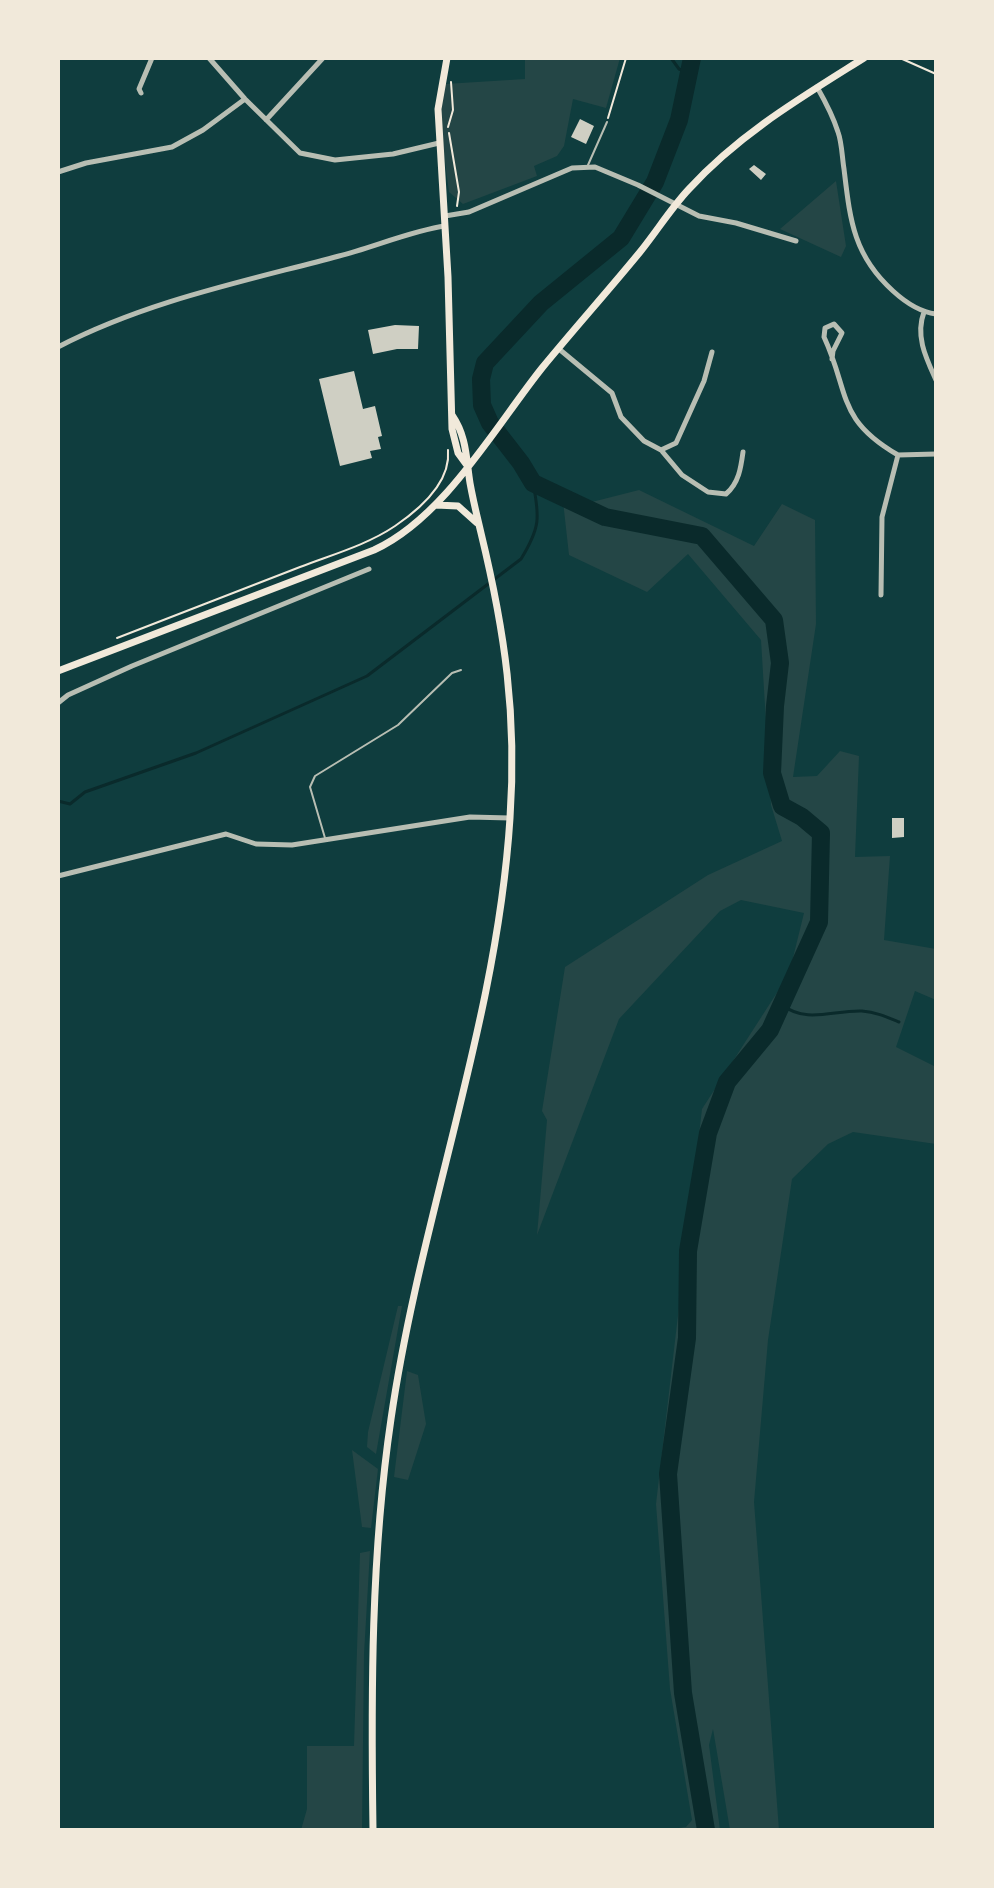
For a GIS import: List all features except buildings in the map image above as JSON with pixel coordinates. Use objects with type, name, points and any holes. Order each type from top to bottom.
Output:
[{"type":"main road","points":[[373,1830],[375,1593],[389,1431],[414,1293],[452,1143],[491,965],[510,818],[512,746],[509,686],[496,598],[467,466],[455,445],[452,415],[438,109],[447,58]]},
{"type":"main road","points":[[58,671],[374,550],[399,536],[436,505],[676,204],[706,171],[742,138],[864,58]]},
{"type":"main road","points":[[436,505],[458,506],[479,524]]},
{"type":"street","points":[[141,93],[139,89],[152,58]]},
{"type":"street","points":[[209,58],[295,150],[327,159],[393,154],[439,143]]},
{"type":"street","points":[[266,120],[323,58]]},
{"type":"street","points":[[817,87],[839,134],[849,213],[863,256],[876,275],[899,296],[924,312],[936,314]]},
{"type":"street","points":[[58,172],[86,163],[172,147],[203,130],[245,99]]},
{"type":"street","points":[[445,216],[456,216],[572,168],[587,167],[601,168],[699,216],[748,226],[796,241]]},
{"type":"street","points":[[58,347],[145,308],[445,226]]},
{"type":"street","points":[[924,312],[921,339],[936,380]]},
{"type":"street","points":[[832,359],[842,333],[834,324],[827,326],[824,332],[835,372],[854,419],[874,440],[898,455],[936,454]]},
{"type":"street","points":[[559,349],[612,393],[621,417],[628,425],[644,441],[661,450],[695,485],[722,494],[732,489],[741,470],[743,452]]},
{"type":"street","points":[[661,450],[676,443],[704,381],[712,352]]},
{"type":"street","points":[[881,595],[882,517],[898,455]]},
{"type":"street","points":[[58,703],[68,695],[132,666],[369,569]]},
{"type":"street","points":[[58,876],[226,834],[271,846],[470,817],[510,818]]},
{"type":"lane","points":[[587,167],[607,122]]},
{"type":"lane","points":[[325,840],[310,787],[315,776],[398,725],[452,673],[461,670]]},
{"type":"path","points":[[607,122],[626,58]]},
{"type":"path","points":[[900,58],[936,74]]},
{"type":"path","points":[[454,89],[448,127],[459,192],[456,216]]},
{"type":"path","points":[[109,641],[325,558],[394,527],[414,511],[445,476],[448,449]]},
{"type":"shaded area","points":[[525,58],[620,58],[606,108],[573,99],[564,146],[557,156],[534,166],[537,176],[463,204],[449,192],[442,125],[445,84],[525,79]]},
{"type":"shaded area","points":[[836,181],[846,246],[841,257],[780,229]]},
{"type":"shaded area","points":[[639,490],[754,546],[782,504],[815,520],[816,624],[793,777],[817,776],[840,751],[859,756],[855,857],[890,856],[884,940],[936,949],[936,1000],[915,991],[896,1047],[936,1067],[936,1144],[853,1132],[828,1144],[792,1179],[768,1340],[754,1502],[779,1830],[730,1830],[713,1729],[709,1745],[720,1830],[663,1830],[686,1827],[692,1820],[670,1689],[656,1504],[702,1109],[789,974],[804,913],[741,900],[720,911],[619,1019],[537,1235],[547,1120],[542,1111],[565,967],[708,875],[782,841],[771,805],[761,640],[688,554],[647,592],[569,555],[562,492],[584,504]]},
{"type":"shaded area","points":[[398,1306],[402,1306],[376,1454],[367,1447],[368,1432]]},
{"type":"shaded area","points":[[407,1371],[418,1375],[426,1424],[408,1480],[394,1477]]},
{"type":"shaded area","points":[[352,1450],[378,1469],[371,1528],[362,1527]]},
{"type":"shaded area","points":[[370,1551],[364,1654],[362,1830],[301,1830],[307,1809],[307,1746],[354,1746],[360,1553]]},
{"type":"waterway","points":[[671,58],[679,69],[689,73]]},
{"type":"waterway","points":[[692,58],[679,120],[655,182],[621,238],[541,303],[485,363],[481,379],[482,405],[490,423],[533,483],[605,517],[702,536],[774,620],[780,663],[772,773],[782,806],[821,833],[819,922],[770,1030],[727,1082],[708,1133],[688,1251],[687,1338],[668,1474],[683,1693],[706,1830]]},
{"type":"waterway","points":[[58,801],[70,804],[85,792],[196,753],[367,676],[521,559],[537,522],[533,483]]},
{"type":"waterway","points":[[782,1005],[801,1014],[862,1011],[899,1022]]}]
